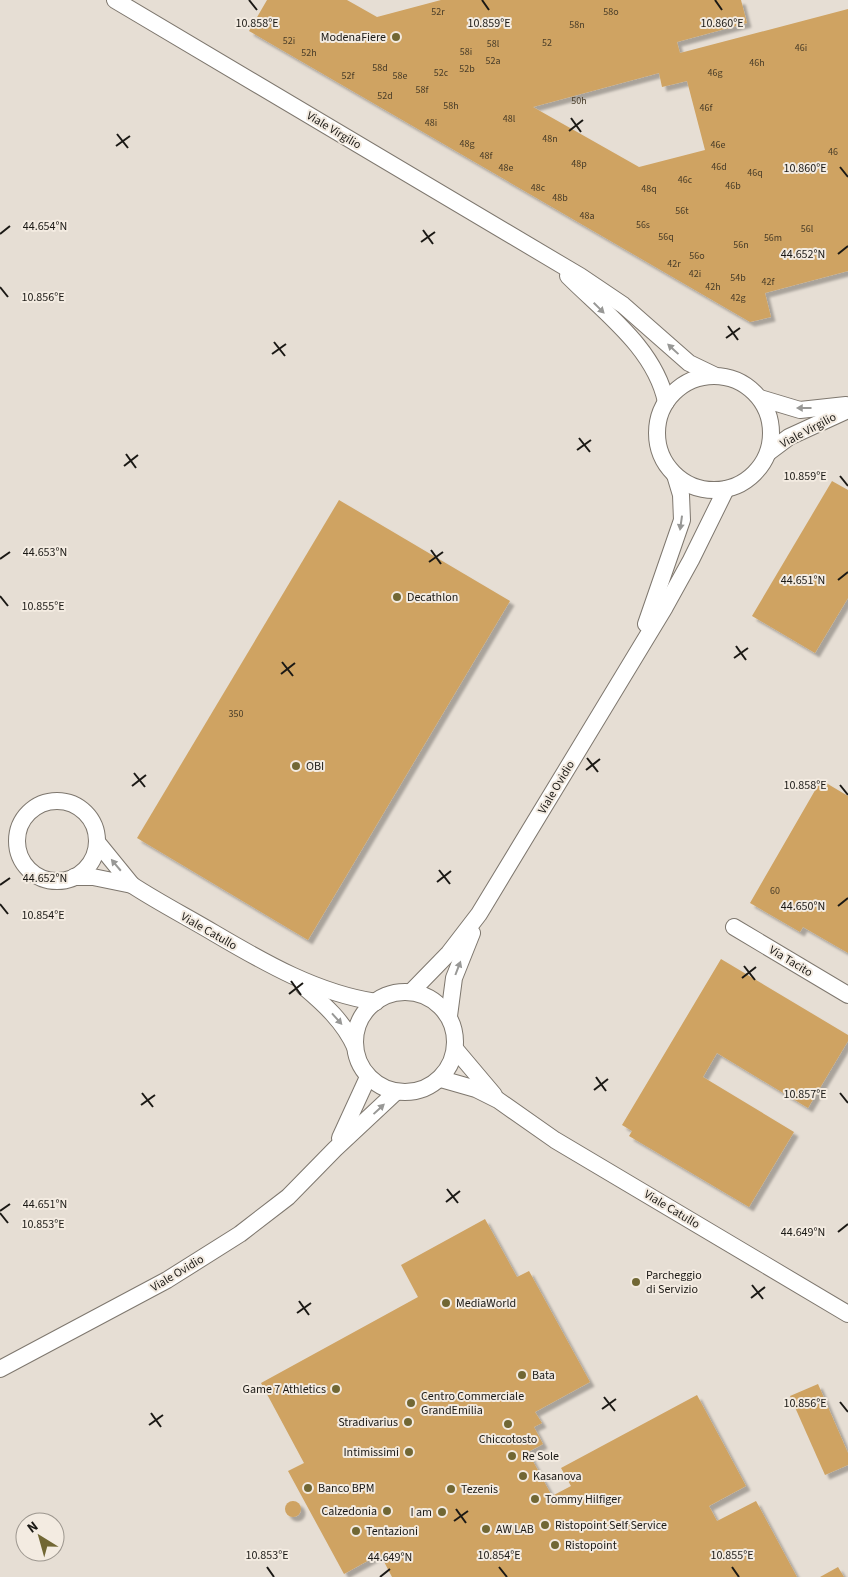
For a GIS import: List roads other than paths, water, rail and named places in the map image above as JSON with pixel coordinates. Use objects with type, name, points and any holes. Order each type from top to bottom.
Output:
[{"type":"street","name":"Viale Virgilio","points":[[115,0],[580,276],[623,305],[685,360],[714,375]]},
{"type":"street","name":"Viale Virgilio","points":[[552,261],[640,348],[653,366],[662,385],[666,402]]},
{"type":"street","points":[[714,375],[740,381],[760,398],[768,410],[771,424],[769,452],[762,465],[752,476],[726,490],[698,488],[675,475],[663,459],[657,441],[657,428],[666,402],[686,382],[714,375]]},
{"type":"street","name":"Viale Virgilio","points":[[760,398],[800,410],[848,405]]},
{"type":"street","name":"Viale Virgilio","points":[[769,452],[789,437],[848,410]]},
{"type":"street","name":"Viale Ovidio","points":[[632,659],[680,531],[682,520],[681,495],[675,475]]},
{"type":"street","name":"Viale Ovidio","points":[[410,992],[449,953],[479,914],[691,560],[726,490]]},
{"type":"street","name":"Viale Catullo","points":[[132,885],[97,842],[96,833],[89,817],[76,805],[55,801],[36,806],[21,821],[16,841],[21,860],[27,869],[44,880],[55,882],[74,877],[93,877],[132,885],[255,957],[289,974],[326,991],[349,998],[376,1002]]},
{"type":"street","points":[[74,877],[91,863],[97,842]]},
{"type":"street","name":"Viale Ovidio","points":[[449,1016],[454,978],[479,914]]},
{"type":"street","name":"Via Tacito","points":[[734,927],[848,995]]},
{"type":"street","name":"Viale Catullo","points":[[289,974],[322,1002],[348,1032],[355,1048]]},
{"type":"street","points":[[398,992],[410,992],[426,996],[439,1004],[449,1016],[455,1032],[456,1050],[451,1066],[441,1079],[428,1088],[412,1092],[396,1092],[381,1087],[368,1077],[359,1063],[355,1048],[359,1022],[376,1002],[398,992]]},
{"type":"street","name":"Viale Catullo","points":[[456,1050],[498,1100]]},
{"type":"street","name":"Viale Ovidio","points":[[335,1149],[357,1106],[368,1077]]},
{"type":"street","name":"Viale Catullo","points":[[441,1079],[476,1089],[498,1100],[555,1140],[848,1314]]},
{"type":"street","name":"Viale Ovidio","points":[[0,1369],[167,1280],[232,1240],[288,1197],[335,1149],[396,1092]]},
{"type":"place","name":"ModenaFiere","points":[[396,37]]},
{"type":"place","name":"Decathlon","points":[[397,597]]},
{"type":"place","name":"OBI","points":[[296,766]]},
{"type":"place","name":"Parcheggio di Servizio","points":[[636,1282]]},
{"type":"place","name":"MediaWorld","points":[[446,1303]]},
{"type":"place","name":"Bata","points":[[522,1375]]},
{"type":"place","name":"Game 7 Athletics","points":[[336,1389]]},
{"type":"place","name":"Centro Commerciale GrandEmilia","points":[[411,1403]]},
{"type":"place","name":"Stradivarius","points":[[408,1422]]},
{"type":"place","name":"Chiccotosto","points":[[508,1424]]},
{"type":"place","name":"Intimissimi","points":[[409,1452]]},
{"type":"place","name":"Re Sole","points":[[512,1456]]},
{"type":"place","name":"Kasanova","points":[[523,1476]]},
{"type":"place","name":"Banco BPM","points":[[308,1488]]},
{"type":"place","name":"Tezenis","points":[[451,1489]]},
{"type":"place","name":"Tommy Hilfiger","points":[[535,1499]]},
{"type":"place","name":"Calzedonia","points":[[387,1511]]},
{"type":"place","name":"I am","points":[[442,1512]]},
{"type":"place","name":"Ristopoint Self Service","points":[[545,1525]]},
{"type":"place","name":"AW LAB","points":[[486,1529]]},
{"type":"place","name":"Tentazioni","points":[[356,1531]]},
{"type":"place","name":"Ristopoint","points":[[555,1545]]}]
